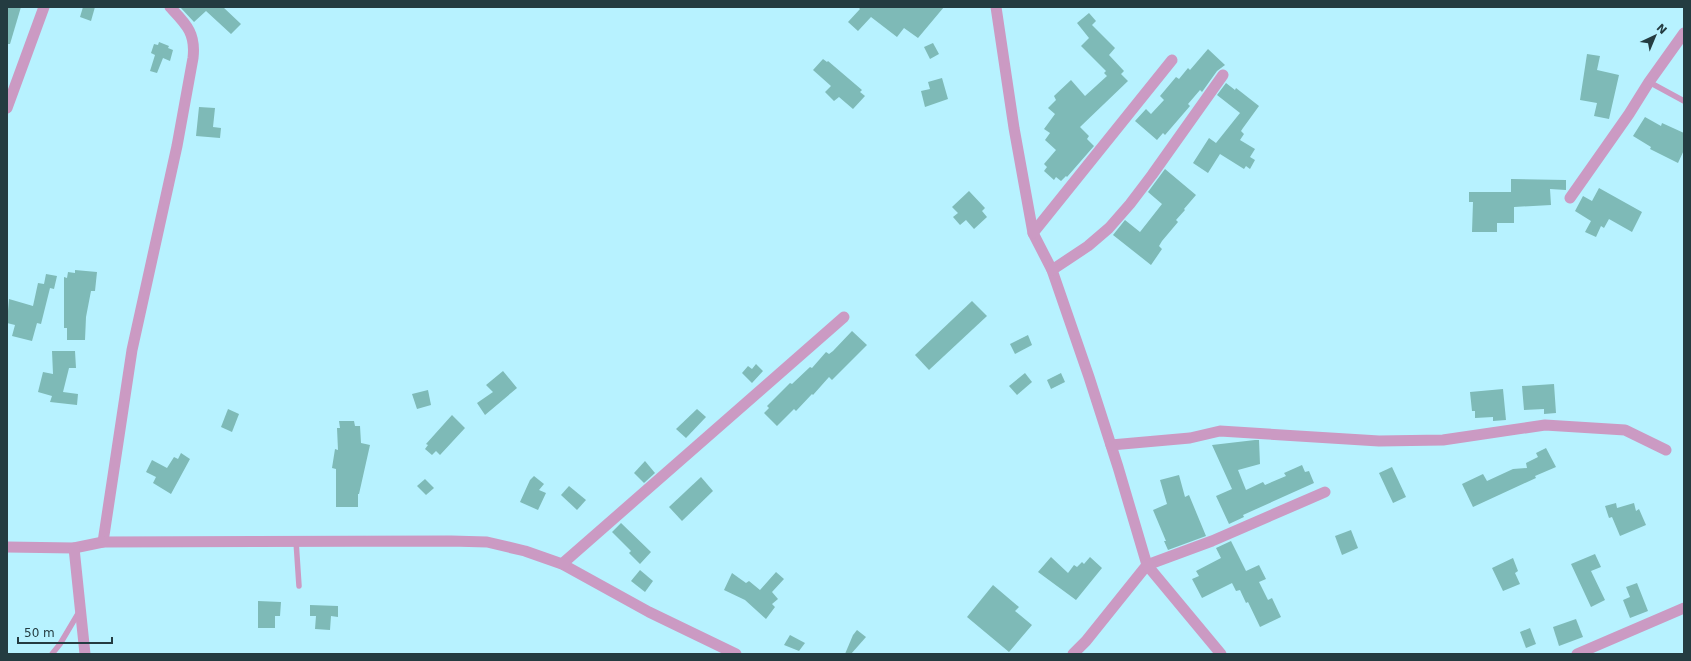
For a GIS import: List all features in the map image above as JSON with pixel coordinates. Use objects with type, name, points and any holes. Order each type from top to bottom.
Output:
[{"type":"street","points":[[7,108],[44,7]]},
{"type":"street","points":[[103,542],[132,350],[177,146],[193,58],[194,47],[191,33],[170,7]]},
{"type":"street","points":[[996,7],[1014,128],[1033,234],[1052,270],[1111,445],[1147,565],[1176,602],[1221,654]]},
{"type":"street","points":[[1570,198],[1684,33]]},
{"type":"street","points":[[1033,234],[1172,60]]},
{"type":"street","points":[[1052,270],[1088,246],[1117,219],[1152,175],[1223,75]]},
{"type":"street","points":[[562,564],[844,317]]},
{"type":"street","points":[[1111,445],[1190,438],[1220,431],[1379,442],[1443,440],[1544,425],[1625,430],[1666,450]]},
{"type":"street","points":[[1073,654],[1086,641],[1147,565],[1212,541],[1325,492]]},
{"type":"street","points":[[7,547],[74,548],[103,542],[451,540],[487,542],[525,551],[562,564],[649,612],[736,654]]},
{"type":"street","points":[[74,548],[79,612],[85,654]]},
{"type":"street","points":[[1577,654],[1684,608]]},
{"type":"lane","points":[[1649,82],[1684,101]]},
{"type":"lane","points":[[296,541],[299,586]]},
{"type":"lane","points":[[52,654],[60,644],[79,612]]},
{"type":"building","points":[[7,7],[21,7],[10,44],[7,44]]},
{"type":"building","points":[[83,7],[95,7],[91,21],[80,17]]},
{"type":"building","points":[[180,7],[223,7],[241,24],[231,34],[206,11],[194,22]]},
{"type":"building","points":[[858,7],[944,7],[918,38],[904,28],[897,37],[871,17],[858,31],[848,22],[860,9]]},
{"type":"building","points":[[1089,13],[1096,21],[1092,25],[1115,48],[1109,55],[1124,71],[1121,74],[1128,81],[1080,127],[1089,136],[1087,139],[1094,146],[1067,177],[1066,176],[1061,181],[1056,177],[1054,180],[1044,171],[1047,167],[1044,164],[1056,150],[1045,140],[1050,133],[1044,129],[1055,114],[1048,108],[1056,100],[1054,96],[1071,80],[1085,96],[1107,76],[1104,73],[1106,71],[1081,46],[1089,38],[1077,23]]},
{"type":"building","points":[[159,42],[169,46],[168,48],[173,50],[170,61],[163,58],[157,73],[150,71],[155,55],[151,53],[154,44],[158,45]]},
{"type":"building","points":[[933,43],[939,54],[930,59],[924,47]]},
{"type":"building","points":[[1208,49],[1225,65],[1217,71],[1202,92],[1200,90],[1188,104],[1190,106],[1165,135],[1163,133],[1157,140],[1135,121],[1146,109],[1151,114],[1164,100],[1160,96],[1176,77],[1179,79],[1188,68],[1190,70]]},
{"type":"building","points":[[1587,54],[1600,56],[1597,70],[1619,75],[1609,119],[1594,116],[1597,103],[1580,100]]},
{"type":"building","points":[[823,59],[827,62],[828,61],[862,90],[860,92],[865,96],[853,109],[839,97],[834,101],[825,92],[831,86],[813,70]]},
{"type":"building","points":[[942,78],[948,99],[925,107],[921,91],[930,89],[928,82]]},
{"type":"building","points":[[1226,83],[1235,90],[1236,88],[1259,106],[1241,131],[1244,134],[1240,140],[1255,149],[1250,157],[1255,160],[1250,169],[1246,166],[1244,169],[1220,154],[1208,173],[1193,163],[1209,138],[1216,143],[1240,113],[1217,95]]},
{"type":"building","points":[[199,107],[215,108],[213,127],[221,128],[220,138],[196,136]]},
{"type":"building","points":[[1645,117],[1661,126],[1662,123],[1684,133],[1684,150],[1678,163],[1650,149],[1651,147],[1633,136]]},
{"type":"building","points":[[1165,169],[1196,195],[1176,220],[1178,222],[1162,241],[1159,246],[1162,249],[1151,265],[1113,235],[1125,220],[1140,232],[1162,204],[1148,192]]},
{"type":"building","points":[[1511,179],[1566,180],[1566,190],[1550,189],[1551,205],[1514,207],[1514,223],[1497,223],[1497,232],[1472,232],[1473,202],[1469,202],[1469,192],[1511,192]]},
{"type":"building","points":[[1599,188],[1642,212],[1632,232],[1609,219],[1604,228],[1601,226],[1596,237],[1585,232],[1591,221],[1575,211],[1583,196],[1592,201]]},
{"type":"building","points":[[969,191],[985,208],[982,211],[987,217],[974,229],[966,220],[960,225],[953,217],[958,213],[952,207]]},
{"type":"building","points":[[75,270],[97,272],[95,291],[91,291],[86,317],[85,340],[67,340],[67,328],[64,328],[64,277],[67,278],[68,272],[75,273]]},
{"type":"building","points":[[46,274],[57,276],[54,289],[50,288],[41,324],[37,323],[32,341],[12,336],[15,325],[7,323],[9,299],[33,306],[38,283],[44,284]]},
{"type":"building","points":[[972,301],[987,316],[929,370],[915,355]]},
{"type":"building","points":[[852,331],[867,345],[832,380],[829,377],[813,395],[812,394],[796,411],[794,409],[777,426],[764,413],[769,408],[767,406],[790,383],[792,384],[810,367],[812,368],[826,352],[829,354],[833,351]]},
{"type":"building","points":[[1028,335],[1032,345],[1015,354],[1010,344]]},
{"type":"building","points":[[52,351],[75,351],[76,368],[69,368],[63,392],[78,394],[77,405],[50,402],[52,396],[38,392],[43,372],[53,374]]},
{"type":"building","points":[[756,364],[763,371],[752,383],[742,373],[748,366],[752,369]]},
{"type":"building","points":[[503,371],[517,388],[485,415],[477,403],[493,392],[486,385]]},
{"type":"building","points":[[1025,373],[1032,382],[1017,395],[1009,386]]},
{"type":"building","points":[[1061,373],[1065,382],[1051,389],[1047,380]]},
{"type":"building","points":[[1554,384],[1556,413],[1544,414],[1544,409],[1524,410],[1522,386]]},
{"type":"building","points":[[1503,389],[1506,420],[1493,421],[1493,417],[1475,418],[1475,411],[1472,411],[1470,392]]},
{"type":"building","points":[[428,390],[431,405],[417,409],[412,394]]},
{"type":"building","points":[[228,409],[239,414],[232,432],[221,427]]},
{"type":"building","points":[[697,409],[706,417],[686,438],[676,429]]},
{"type":"building","points":[[452,415],[465,428],[440,455],[436,451],[432,455],[425,449],[428,445],[426,444]]},
{"type":"building","points":[[339,421],[354,421],[355,426],[360,426],[361,443],[370,445],[358,494],[358,507],[336,507],[336,469],[332,468],[335,449],[338,450],[337,428],[340,428]]},
{"type":"building","points":[[1259,440],[1260,464],[1238,470],[1246,490],[1263,482],[1265,485],[1286,476],[1284,473],[1302,465],[1305,472],[1309,471],[1314,483],[1243,515],[1244,517],[1229,524],[1216,496],[1232,489],[1212,445]]},
{"type":"building","points":[[1546,448],[1556,467],[1535,476],[1536,478],[1473,507],[1462,484],[1483,474],[1487,481],[1513,469],[1527,468],[1526,463],[1538,457],[1536,453]]},
{"type":"building","points":[[181,453],[190,459],[171,494],[153,483],[156,477],[146,472],[152,460],[167,468],[174,457],[178,459]]},
{"type":"building","points":[[645,461],[655,473],[644,483],[634,473]]},
{"type":"building","points":[[1392,467],[1406,497],[1393,503],[1379,473]]},
{"type":"building","points":[[1179,475],[1185,497],[1189,495],[1206,536],[1168,550],[1164,541],[1166,541],[1153,510],[1167,504],[1160,480]]},
{"type":"building","points":[[534,476],[544,484],[539,490],[546,493],[538,510],[520,502],[530,480]]},
{"type":"building","points":[[701,477],[713,491],[682,521],[669,507]]},
{"type":"building","points":[[425,479],[434,488],[426,495],[417,486]]},
{"type":"building","points":[[569,486],[586,500],[577,510],[561,495]]},
{"type":"building","points":[[1616,503],[1617,508],[1634,503],[1636,511],[1639,509],[1646,525],[1620,536],[1612,517],[1609,518],[1605,506]]},
{"type":"building","points":[[621,523],[651,552],[640,564],[629,553],[631,551],[612,532]]},
{"type":"building","points":[[1351,530],[1358,548],[1342,555],[1335,536]]},
{"type":"building","points":[[1231,541],[1246,571],[1259,565],[1266,579],[1259,582],[1268,600],[1272,598],[1281,617],[1260,627],[1248,602],[1246,603],[1240,590],[1236,591],[1232,583],[1202,598],[1192,579],[1199,576],[1196,571],[1221,558],[1216,548]]},
{"type":"building","points":[[1595,554],[1601,567],[1591,571],[1605,600],[1591,607],[1571,564]]},
{"type":"building","points":[[1051,557],[1068,573],[1074,565],[1077,567],[1082,562],[1084,564],[1090,557],[1102,568],[1076,600],[1038,572]]},
{"type":"building","points":[[1513,558],[1518,571],[1515,573],[1520,584],[1503,591],[1492,568]]},
{"type":"building","points":[[640,570],[653,581],[645,592],[631,581]]},
{"type":"building","points":[[776,572],[784,579],[772,592],[778,599],[772,604],[775,607],[766,619],[745,600],[724,590],[732,573],[746,583],[749,581],[760,590]]},
{"type":"building","points":[[1637,583],[1648,611],[1630,618],[1623,600],[1630,597],[1626,587]]},
{"type":"building","points":[[993,585],[1019,607],[1015,611],[1032,625],[1009,652],[967,617]]},
{"type":"building","points":[[258,601],[281,602],[280,616],[275,616],[275,628],[258,628]]},
{"type":"building","points":[[310,605],[338,606],[338,617],[331,616],[330,630],[315,629],[316,616],[310,616]]},
{"type":"building","points":[[1576,619],[1583,637],[1559,646],[1553,627]]},
{"type":"building","points":[[1530,628],[1536,644],[1526,648],[1520,632]]},
{"type":"building","points":[[857,630],[866,637],[851,654],[845,654],[853,635]]},
{"type":"building","points":[[790,635],[805,643],[799,651],[784,645]]}]
